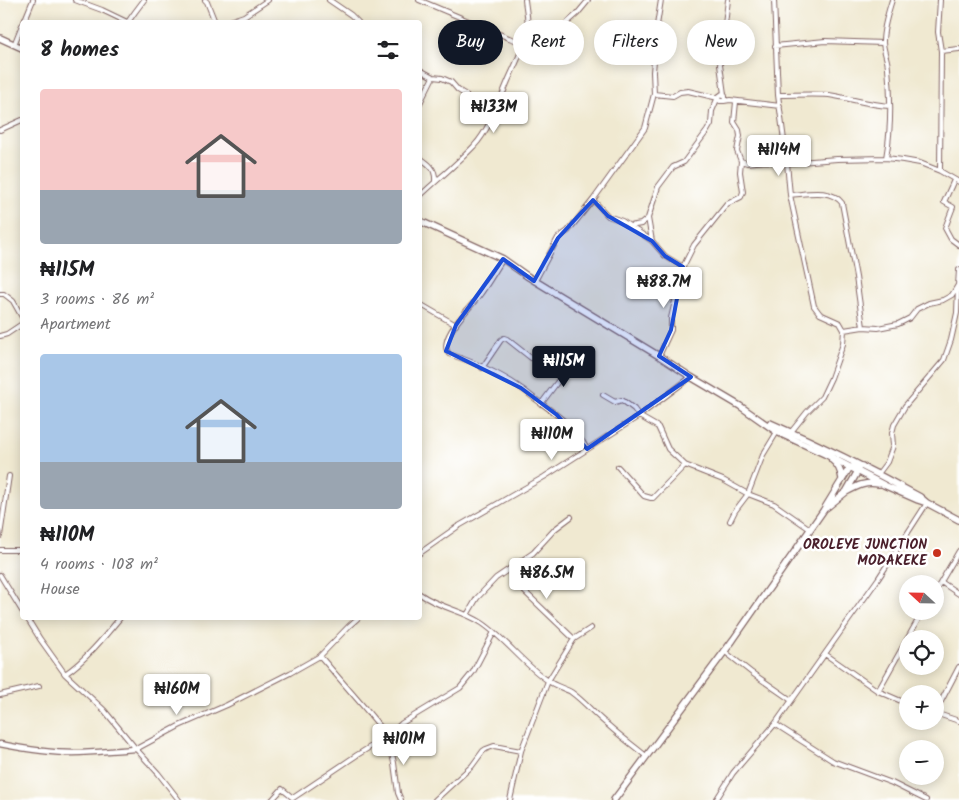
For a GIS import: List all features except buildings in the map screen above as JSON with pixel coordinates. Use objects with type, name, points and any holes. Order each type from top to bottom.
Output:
[{"type":"main road","points":[[0,38],[20,47]]},
{"type":"main road","points":[[422,223],[503,259],[535,281],[759,418],[778,432],[850,467],[858,466],[884,485],[959,519]]},
{"type":"main road","points":[[759,418],[820,445],[858,466],[878,474],[920,497],[927,503]]},
{"type":"main road","points":[[825,454],[836,463],[841,471],[842,479]]},
{"type":"main road","points":[[846,492],[858,466]]},
{"type":"main road","points":[[614,800],[724,651],[823,511],[850,467]]},
{"type":"main road","points":[[823,511],[846,492],[858,486],[869,482],[884,485]]},
{"type":"street","points":[[25,20],[33,0]]},
{"type":"street","points":[[75,0],[124,20]]},
{"type":"street","points":[[129,20],[144,0]]},
{"type":"street","points":[[205,0],[214,20]]},
{"type":"street","points":[[232,20],[244,16],[268,0]]},
{"type":"street","points":[[329,0],[356,20]]},
{"type":"street","points":[[419,0],[513,39]]},
{"type":"street","points":[[431,6],[434,0]]},
{"type":"street","points":[[525,0],[527,20]]},
{"type":"street","points":[[570,20],[588,0]]},
{"type":"street","points":[[535,281],[558,238],[568,231],[593,200],[646,128],[654,94],[653,72],[656,25],[660,13],[661,0]]},
{"type":"street","points":[[652,241],[648,218],[658,187],[673,167],[684,162],[707,131],[711,124],[712,111],[720,98],[722,82],[720,65],[728,0]]},
{"type":"street","points":[[774,0],[778,95],[790,196],[814,306],[820,314],[840,323],[844,330],[843,344],[822,397],[807,412],[791,433]]},
{"type":"street","points":[[886,158],[890,85],[888,61],[883,43],[892,0]]},
{"type":"street","points":[[940,0],[938,32],[941,51],[940,171]]},
{"type":"street","points":[[14,45],[20,31]]},
{"type":"street","points":[[775,46],[825,41],[883,43]]},
{"type":"street","points":[[941,51],[959,49]]},
{"type":"street","points":[[422,194],[475,146],[484,134],[515,65]]},
{"type":"street","points":[[422,71],[433,77],[451,82],[466,95]]},
{"type":"street","points":[[422,99],[433,77]]},
{"type":"street","points":[[654,94],[673,96],[680,92],[688,91],[736,102],[780,106]]},
{"type":"street","points":[[778,95],[806,94],[830,96],[890,106]]},
{"type":"street","points":[[659,356],[671,330],[683,267],[694,245],[720,211],[727,204],[741,197],[744,192],[740,172],[741,161],[737,151],[740,136],[734,122],[736,102]]},
{"type":"street","points":[[0,130],[20,121]]},
{"type":"street","points":[[741,161],[787,162],[886,158],[920,163],[940,171],[957,181],[944,202],[953,207],[945,228],[951,239],[959,245]]},
{"type":"street","points":[[422,159],[432,166],[436,175],[435,181]]},
{"type":"street","points":[[790,196],[813,193],[826,194],[838,198],[842,203],[863,327]]},
{"type":"street","points":[[593,200],[608,216],[630,226],[652,241],[665,256],[683,267]]},
{"type":"street","points":[[630,226],[640,224],[648,218]]},
{"type":"street","points":[[503,259],[478,297],[461,316],[447,339],[446,350],[449,354],[510,381],[521,388],[558,415],[580,437],[587,449]]},
{"type":"street","points":[[878,474],[887,462],[893,446],[892,433],[894,425],[905,406],[944,360],[952,340],[959,270]]},
{"type":"street","points":[[844,330],[863,327],[878,328],[898,324],[910,318],[917,309],[952,295],[958,285]]},
{"type":"street","points":[[0,294],[4,294],[13,301],[20,313]]},
{"type":"street","points":[[422,305],[456,325]]},
{"type":"street","points":[[0,336],[8,334],[20,325]]},
{"type":"street","points":[[482,368],[504,338],[531,358]]},
{"type":"street","points":[[541,404],[573,361]]},
{"type":"street","points":[[422,551],[457,526],[544,477],[639,416],[691,377]]},
{"type":"street","points":[[603,395],[615,402],[622,400],[634,409],[639,416],[658,427],[668,449],[685,465],[723,480],[748,494],[774,504],[810,529]]},
{"type":"street","points":[[730,521],[748,494],[764,455],[778,432]]},
{"type":"street","points":[[618,467],[644,496],[653,498],[685,465]]},
{"type":"street","points":[[0,536],[9,476]]},
{"type":"street","points":[[716,800],[733,773],[775,724],[878,580],[927,503]]},
{"type":"street","points":[[467,615],[477,598],[496,578],[532,553],[555,529],[571,517]]},
{"type":"street","points":[[0,550],[20,550]]},
{"type":"street","points":[[944,577],[959,550]]},
{"type":"street","points":[[512,567],[525,592],[574,639]]},
{"type":"street","points":[[0,575],[20,608]]},
{"type":"street","points":[[944,584],[959,594]]},
{"type":"street","points":[[422,595],[441,606],[467,615],[494,632],[518,656],[548,681],[570,692],[646,756]]},
{"type":"street","points":[[28,620],[65,674],[104,710],[179,800]]},
{"type":"street","points":[[65,674],[73,669],[105,637],[118,620]]},
{"type":"street","points":[[0,744],[51,753],[136,749],[179,726],[227,705],[320,656],[356,620]]},
{"type":"street","points":[[878,691],[918,620]]},
{"type":"street","points":[[510,800],[521,751],[548,681],[574,639],[592,628]]},
{"type":"street","points":[[272,800],[282,789],[293,798],[388,736],[402,723],[460,688],[472,672],[494,632]]},
{"type":"street","points":[[724,651],[791,700]]},
{"type":"street","points":[[824,654],[878,691],[899,700]]},
{"type":"street","points":[[320,656],[388,736],[398,793],[401,800]]},
{"type":"street","points":[[944,696],[959,667]]},
{"type":"street","points":[[0,695],[40,686]]},
{"type":"street","points":[[944,716],[959,721]]},
{"type":"street","points":[[775,724],[833,761],[892,783],[926,800]]},
{"type":"street","points":[[435,800],[472,766],[486,749],[494,746],[521,751]]},
{"type":"highlighted area","points":[[593,200],[608,216],[652,241],[665,256],[683,267],[671,330],[659,356],[691,377],[587,449],[557,415],[521,388],[446,351],[456,325],[503,259],[534,281],[558,238]]},
{"type":"place","name":"OROLEYE JUNCTION MODAKEKE","points":[[937,553]]}]
